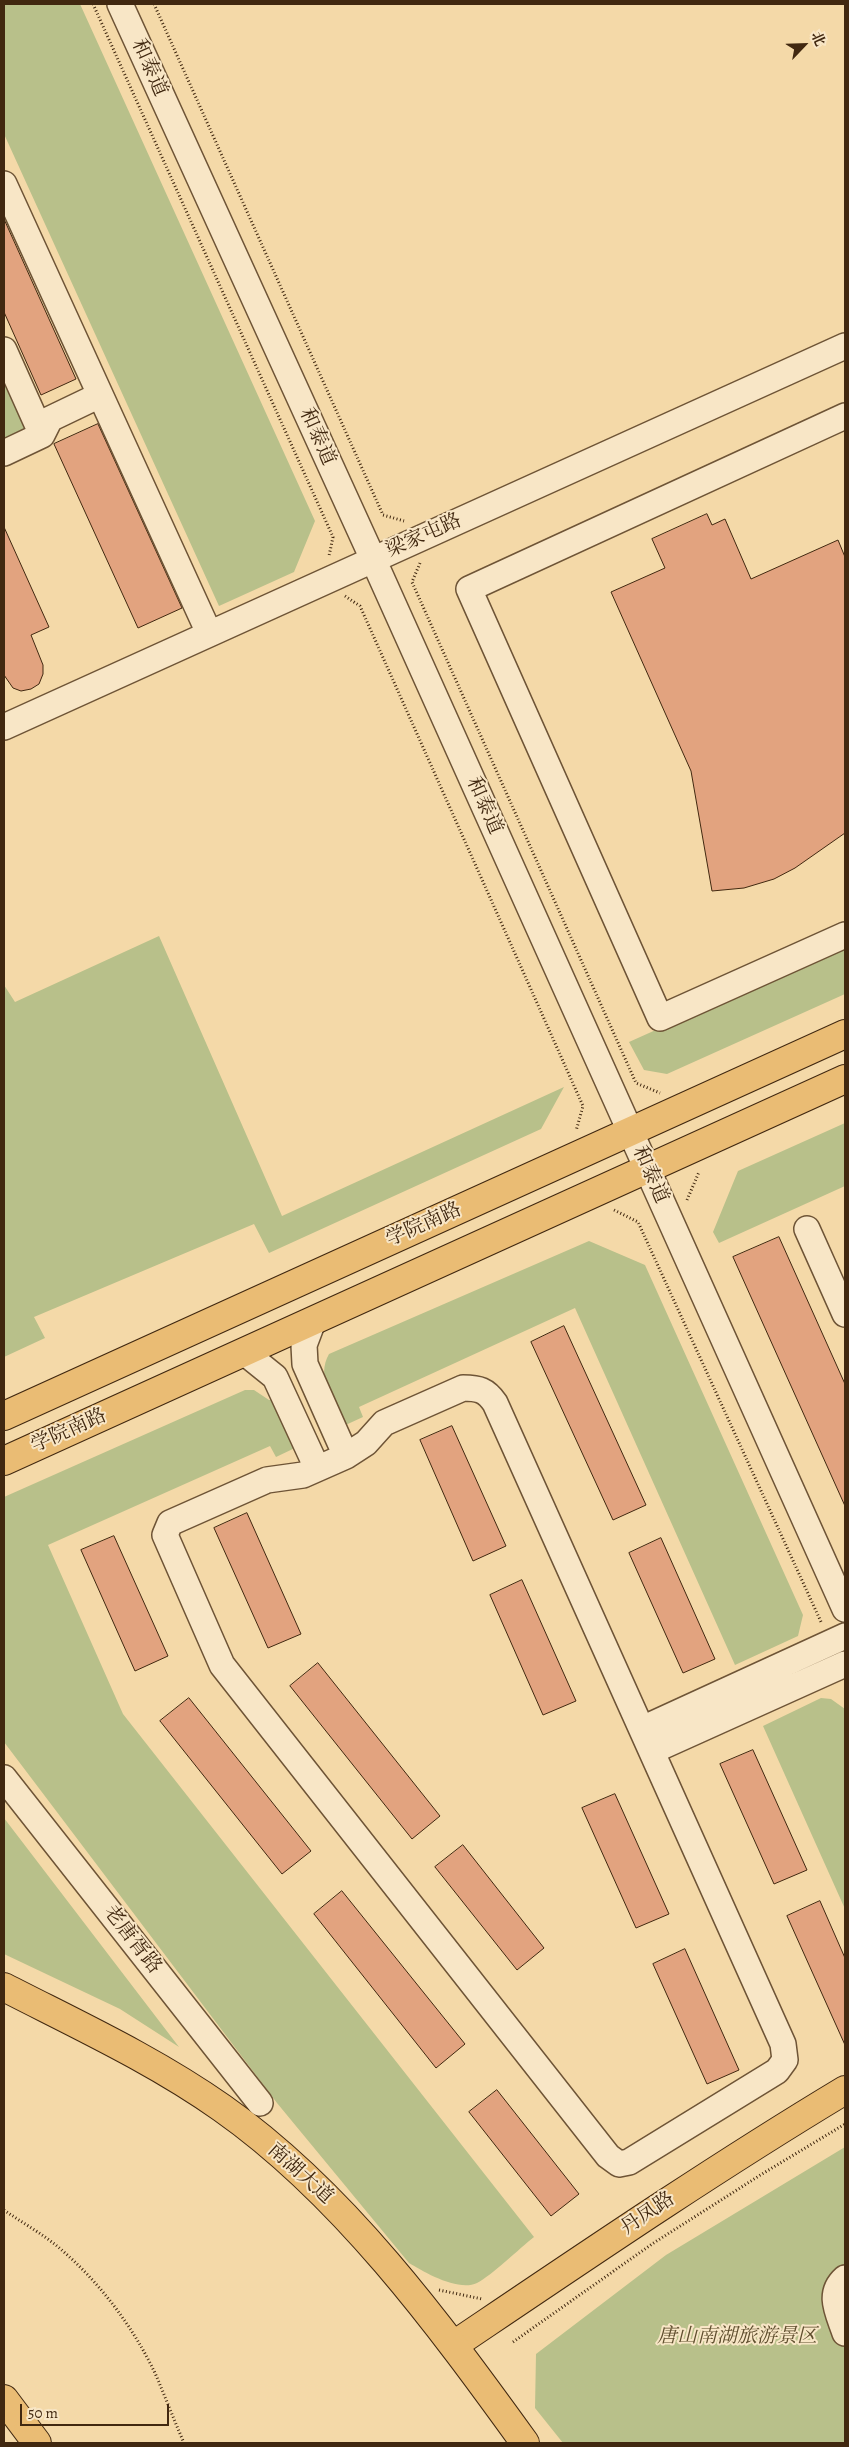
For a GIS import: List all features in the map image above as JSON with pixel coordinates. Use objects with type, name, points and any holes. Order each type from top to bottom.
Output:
[{"type":"main road","name":"学院南路","points":[[4,1416],[845,1034]]},
{"type":"main road","name":"学院南路","points":[[4,1461],[845,1080]]},
{"type":"main road","name":"南湖大道","points":[[4,1987],[167,2071],[231,2114],[284,2158],[347,2218],[454,2345],[525,2443]]},
{"type":"main road","name":"丹凤路","points":[[454,2345],[668,2200],[845,2090]]},
{"type":"main road","points":[[4,2399],[36,2443]]},
{"type":"street","name":"和泰道","points":[[120,4],[373,559],[845,1608]]},
{"type":"street","points":[[4,184],[209,633]]},
{"type":"street","name":"梁家屯路","points":[[4,726],[845,346]]},
{"type":"street","points":[[4,350],[42,435]]},
{"type":"street","points":[[4,453],[42,435],[50,419],[100,395]]},
{"type":"street","points":[[845,416],[469,589],[660,1018],[845,935]]},
{"type":"street","points":[[807,1229],[845,1314]]},
{"type":"street","points":[[313,1321],[304,1345],[306,1364],[346,1456]]},
{"type":"street","points":[[244,1352],[275,1377],[317,1468]]},
{"type":"street","points":[[463,1388],[486,1391],[496,1403],[779,2036],[785,2060],[777,2071],[629,2162],[619,2164],[608,2156],[222,1664],[165,1535],[170,1523],[266,1480],[303,1475],[317,1468],[346,1456],[366,1443],[384,1423],[463,1388]]},
{"type":"street","points":[[647,1740],[838,1639]]},
{"type":"street","points":[[647,1740],[845,1664]]},
{"type":"street","name":"老唐胥路","points":[[4,1778],[260,2103]]},
{"type":"street","points":[[845,2278],[836,2288],[834,2302],[845,2333]]},
{"type":"path","points":[[92,4],[333,538],[328,563]]},
{"type":"path","points":[[154,4],[383,515],[410,523]]},
{"type":"path","points":[[342,594],[360,606],[583,1106],[576,1131],[567,1135]]},
{"type":"path","points":[[691,1209],[687,1200],[699,1170]]},
{"type":"path","points":[[614,1210],[638,1222],[838,1639]]},
{"type":"path","points":[[513,2342],[652,2244],[845,2124]]},
{"type":"path","points":[[4,2210],[56,2245],[84,2271],[110,2302],[131,2331],[154,2372],[184,2443]]},
{"type":"path","points":[[433,2288],[482,2299],[490,2293]]},
{"type":"green space","points":[[4,4],[80,4],[315,521],[294,572],[219,606],[4,134]]},
{"type":"green space","points":[[4,381],[26,430],[4,440]]},
{"type":"green space","points":[[159,936],[282,1216],[564,1087],[541,1129],[269,1253],[254,1224],[34,1317],[45,1338],[4,1357],[4,985],[15,1002]]},
{"type":"green space","points":[[845,945],[845,994],[667,1074],[644,1070],[629,1042]]},
{"type":"green space","points":[[845,1123],[845,1186],[719,1243],[713,1232],[738,1171]]},
{"type":"green space","points":[[589,1241],[645,1265],[803,1615],[798,1636],[735,1665],[575,1308],[359,1407],[363,1417],[339,1428],[329,1400],[324,1372],[329,1354]]},
{"type":"green space","points":[[245,1390],[254,1390],[269,1400],[275,1399],[297,1447],[276,1457],[270,1446],[48,1545],[123,1714],[534,2237],[477,2283],[460,2285],[451,2283],[441,2280],[409,2263],[277,2103],[4,1742],[4,1497]]},
{"type":"green space","points":[[821,1698],[831,1699],[845,1709],[845,1909],[763,1726]]},
{"type":"green space","points":[[4,1818],[179,2047],[120,2009],[4,1954]]},
{"type":"green space","name":"唐山南湖旅游景区","points":[[845,2147],[845,2443],[563,2443],[535,2408],[536,2354],[666,2255]]},
{"type":"building","points":[[4,219],[76,379],[41,395],[4,312]]},
{"type":"building","points":[[98,424],[182,608],[138,628],[54,444]]},
{"type":"building","points":[[707,514],[712,525],[725,519],[751,579],[838,540],[845,557],[845,833],[795,868],[774,879],[744,888],[712,891],[691,771],[611,592],[665,568],[652,539]]},
{"type":"building","points":[[4,527],[49,627],[31,635],[43,665],[43,674],[39,684],[31,689],[21,691],[13,688],[4,675]]},
{"type":"building","points":[[779,1237],[845,1384],[845,1506],[733,1257]]},
{"type":"building","points":[[564,1326],[646,1505],[613,1520],[531,1342]]},
{"type":"building","points":[[452,1426],[506,1546],[473,1561],[420,1440]]},
{"type":"building","points":[[247,1513],[301,1634],[268,1648],[214,1528]]},
{"type":"building","points":[[114,1536],[168,1656],[135,1671],[81,1550]]},
{"type":"building","points":[[661,1538],[715,1659],[683,1673],[629,1553]]},
{"type":"building","points":[[522,1580],[576,1701],[543,1715],[490,1595]]},
{"type":"building","points":[[318,1663],[440,1816],[412,1839],[290,1686]]},
{"type":"building","points":[[189,1698],[311,1851],[282,1874],[160,1721]]},
{"type":"building","points":[[753,1750],[807,1870],[774,1884],[720,1764]]},
{"type":"building","points":[[615,1794],[669,1914],[636,1928],[582,1808]]},
{"type":"building","points":[[463,1845],[544,1948],[517,1970],[435,1867]]},
{"type":"building","points":[[342,1891],[465,2044],[436,2068],[314,1914]]},
{"type":"building","points":[[820,1901],[845,1958],[845,2045],[787,1916]]},
{"type":"building","points":[[685,1949],[739,2070],[707,2084],[653,1964]]},
{"type":"building","points":[[497,2090],[579,2194],[551,2216],[469,2112]]}]
